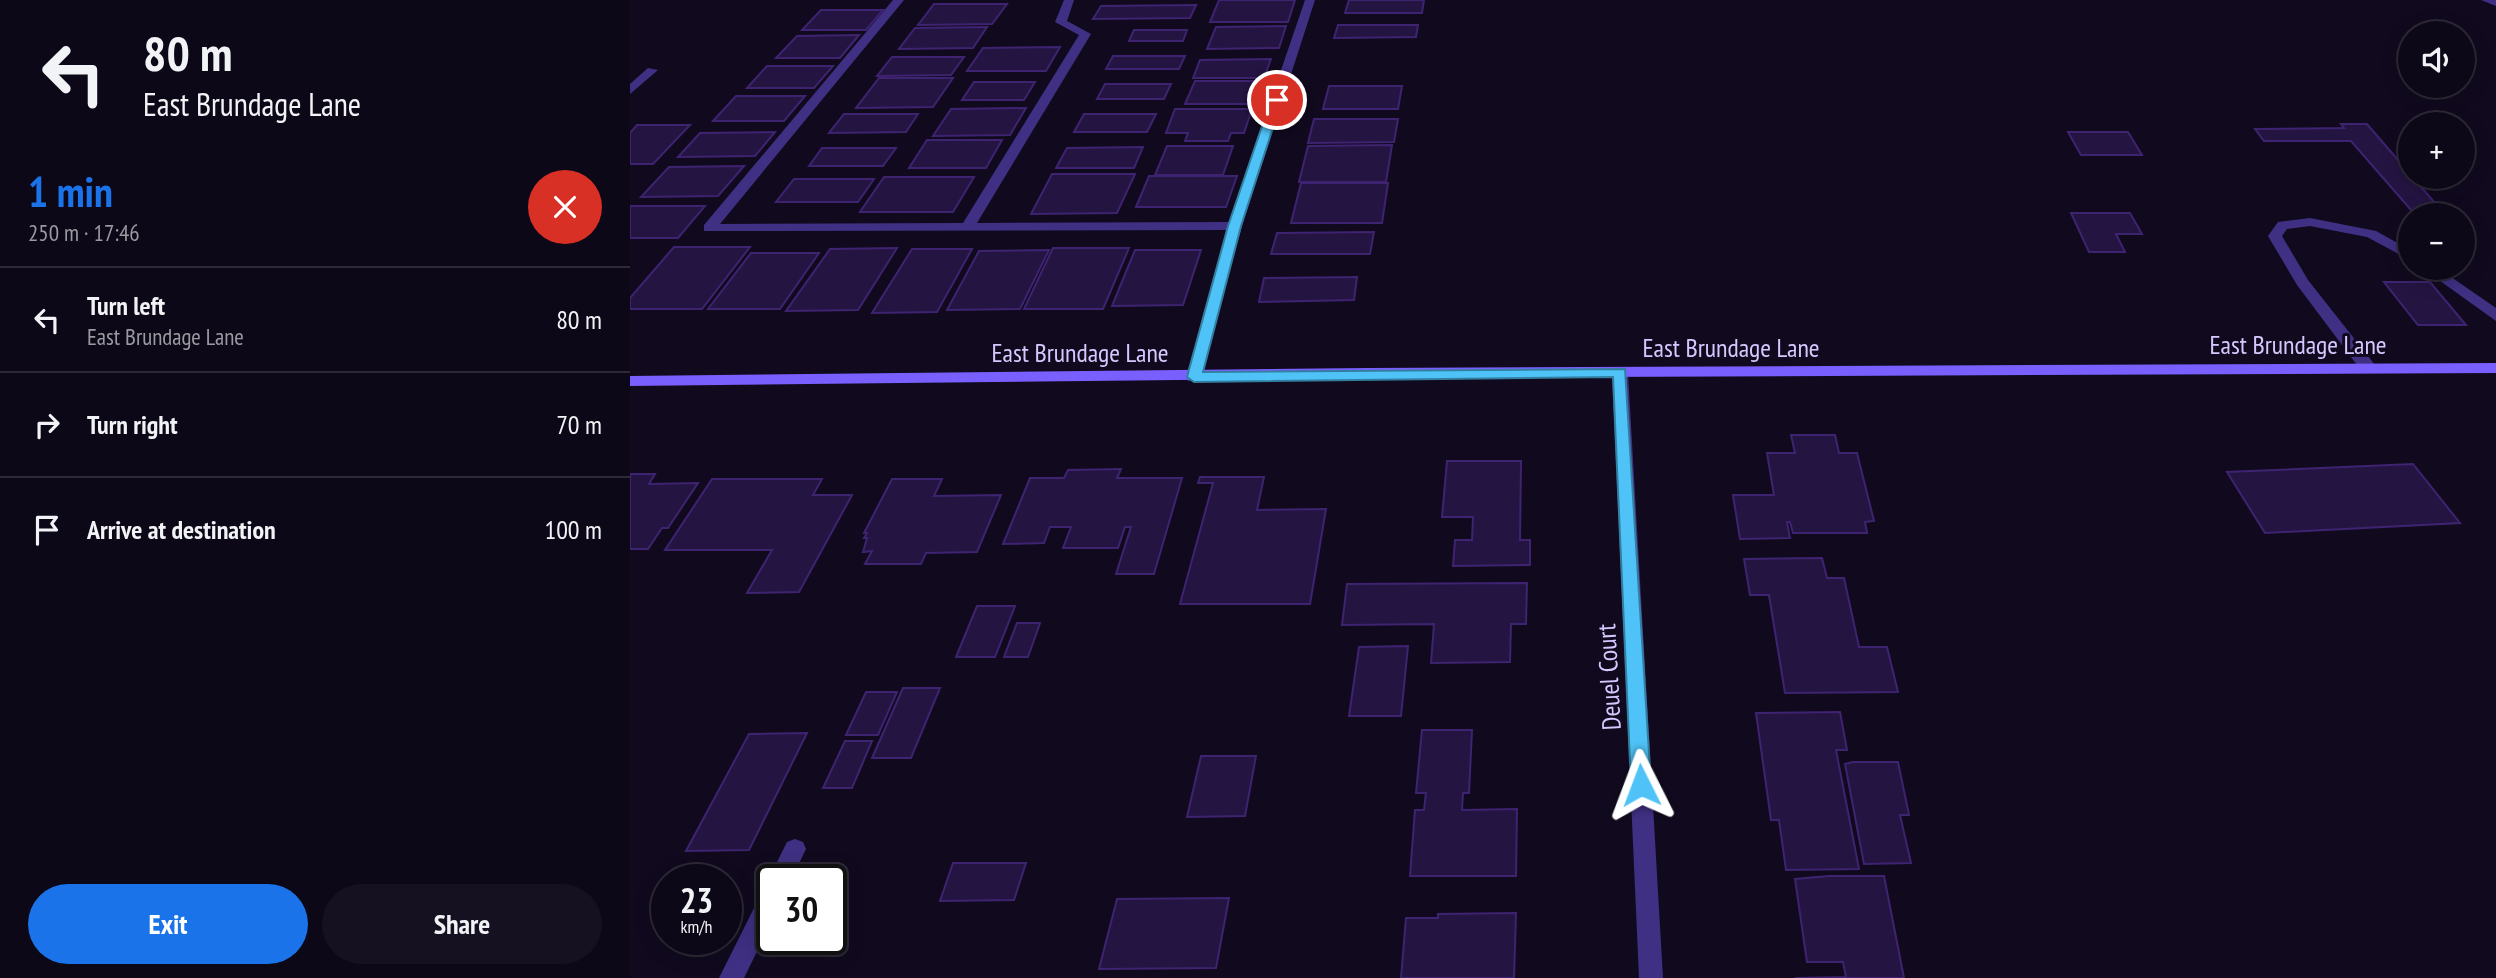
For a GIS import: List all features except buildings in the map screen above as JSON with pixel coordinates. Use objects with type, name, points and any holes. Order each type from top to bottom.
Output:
[{"type":"main road","name":"East Brundage Lane","points":[[630,381],[2496,368]]},
{"type":"street","points":[[899,0],[709,228],[1235,226]]},
{"type":"street","points":[[968,226],[1085,34],[1061,22],[1069,0]]},
{"type":"street","points":[[1194,377],[1235,226],[1310,0]]},
{"type":"street","points":[[2486,0],[2496,3]]},
{"type":"street","points":[[630,90],[652,70]]},
{"type":"street","points":[[2369,369],[2302,282],[2275,236],[2283,225],[2310,222],[2371,234],[2398,249]]},
{"type":"street","points":[[2447,280],[2496,316]]},
{"type":"street","name":"Deuel Court","points":[[1620,373],[1651,978]]},
{"type":"street","points":[[787,864],[795,849]]},
{"type":"street","points":[[731,978],[756,928]]},
{"type":"route","points":[[1277,100],[1235,226],[1194,377],[1368,373],[1620,373],[1641,785]]}]
